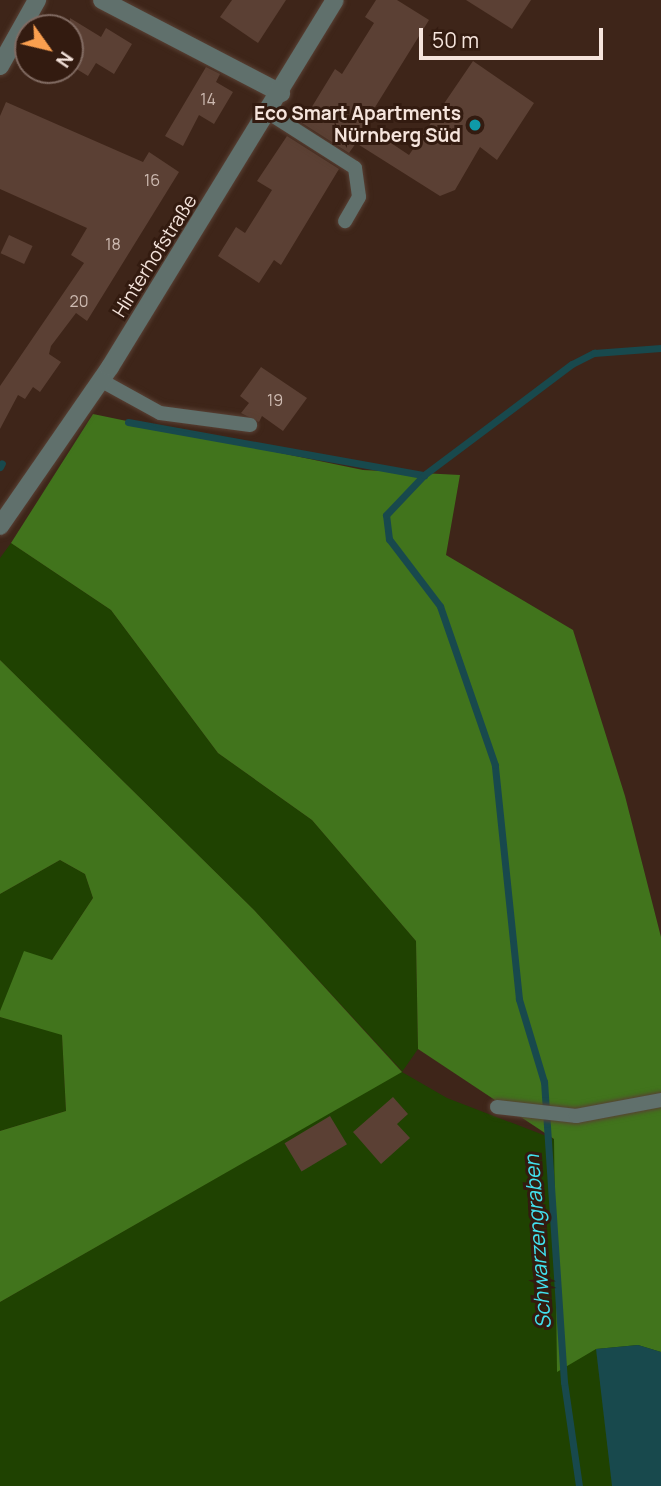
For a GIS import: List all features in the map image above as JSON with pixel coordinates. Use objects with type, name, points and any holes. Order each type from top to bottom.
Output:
[{"type":"street","points":[[0,66],[37,0]]},
{"type":"street","points":[[102,0],[281,93]]},
{"type":"street","name":"Hinterhofstraße","points":[[0,526],[102,381],[269,113],[335,0]]},
{"type":"lane","points":[[269,113],[355,168],[359,197],[345,221]]},
{"type":"lane","points":[[102,381],[168,415],[250,425]]},
{"type":"lane","points":[[497,1107],[529,1108],[576,1116],[661,1100]]},
{"type":"green space","points":[[93,414],[363,470],[460,475],[446,555],[573,630],[625,796],[661,937],[661,1352],[638,1345],[596,1349],[557,1372],[554,1139],[418,1049],[416,941],[312,820],[218,753],[111,610],[11,543]]},
{"type":"green space","points":[[11,543],[111,610],[218,753],[312,820],[416,941],[418,1049],[402,1072],[447,1098],[554,1139],[661,1063],[661,1486],[0,1486],[0,1302],[402,1071],[254,910],[0,660],[0,558]]},
{"type":"green space","points":[[0,660],[254,910],[402,1072],[0,1302],[0,1131],[66,1111],[62,1035],[0,1017],[0,1011],[24,951],[52,960],[93,898],[85,874],[60,860],[0,894]]},
{"type":"green space","points":[[60,860],[85,874],[93,898],[52,960],[0,1011],[0,894]]},
{"type":"green space","points":[[0,1017],[62,1034],[66,1111],[0,1131]]},
{"type":"water","points":[[638,1345],[661,1352],[661,1486],[612,1486],[596,1349]]},
{"type":"building","points":[[232,0],[286,0],[258,43],[220,17]]},
{"type":"building","points":[[376,0],[397,0],[429,20],[364,125],[409,155],[473,61],[534,103],[497,160],[480,147],[455,190],[440,196],[356,143],[349,153],[302,123],[335,69],[342,74],[374,23],[365,17]]},
{"type":"building","points":[[466,0],[531,0],[512,29]]},
{"type":"building","points":[[84,27],[101,37],[106,28],[132,44],[114,74],[96,63],[88,76],[84,74]]},
{"type":"building","points":[[206,67],[220,74],[216,82],[233,92],[214,124],[199,115],[183,146],[165,136]]},
{"type":"building","points":[[6,102],[143,162],[149,152],[179,172],[87,321],[76,313],[51,346],[49,354],[61,362],[40,392],[33,387],[25,399],[18,395],[0,429],[0,386],[84,263],[71,255],[87,228],[0,189],[0,116]]},
{"type":"building","points":[[287,136],[339,169],[281,265],[274,260],[259,283],[218,256],[236,227],[245,233],[272,190],[257,181]]},
{"type":"building","points":[[9,235],[33,246],[24,264],[1,253]]},
{"type":"building","points":[[261,367],[307,398],[283,431],[262,416],[259,422],[241,413],[249,403],[240,396]]},
{"type":"building","points":[[393,1097],[408,1114],[397,1124],[410,1138],[381,1164],[353,1132]]},
{"type":"building","points":[[330,1116],[347,1144],[302,1172],[285,1143]]},
{"type":"waterway","name":"Schwarzengraben","points":[[579,1486],[564,1382],[544,1082],[519,999],[495,765],[440,606],[389,539],[386,515],[424,475],[572,364],[594,353],[661,348]]},
{"type":"waterway","points":[[128,422],[424,475]]},
{"type":"waterway","points":[[0,467],[2,463]]},
{"type":"place","name":"Eco Smart Apartments Nürnberg Süd","points":[[475,125]]}]
